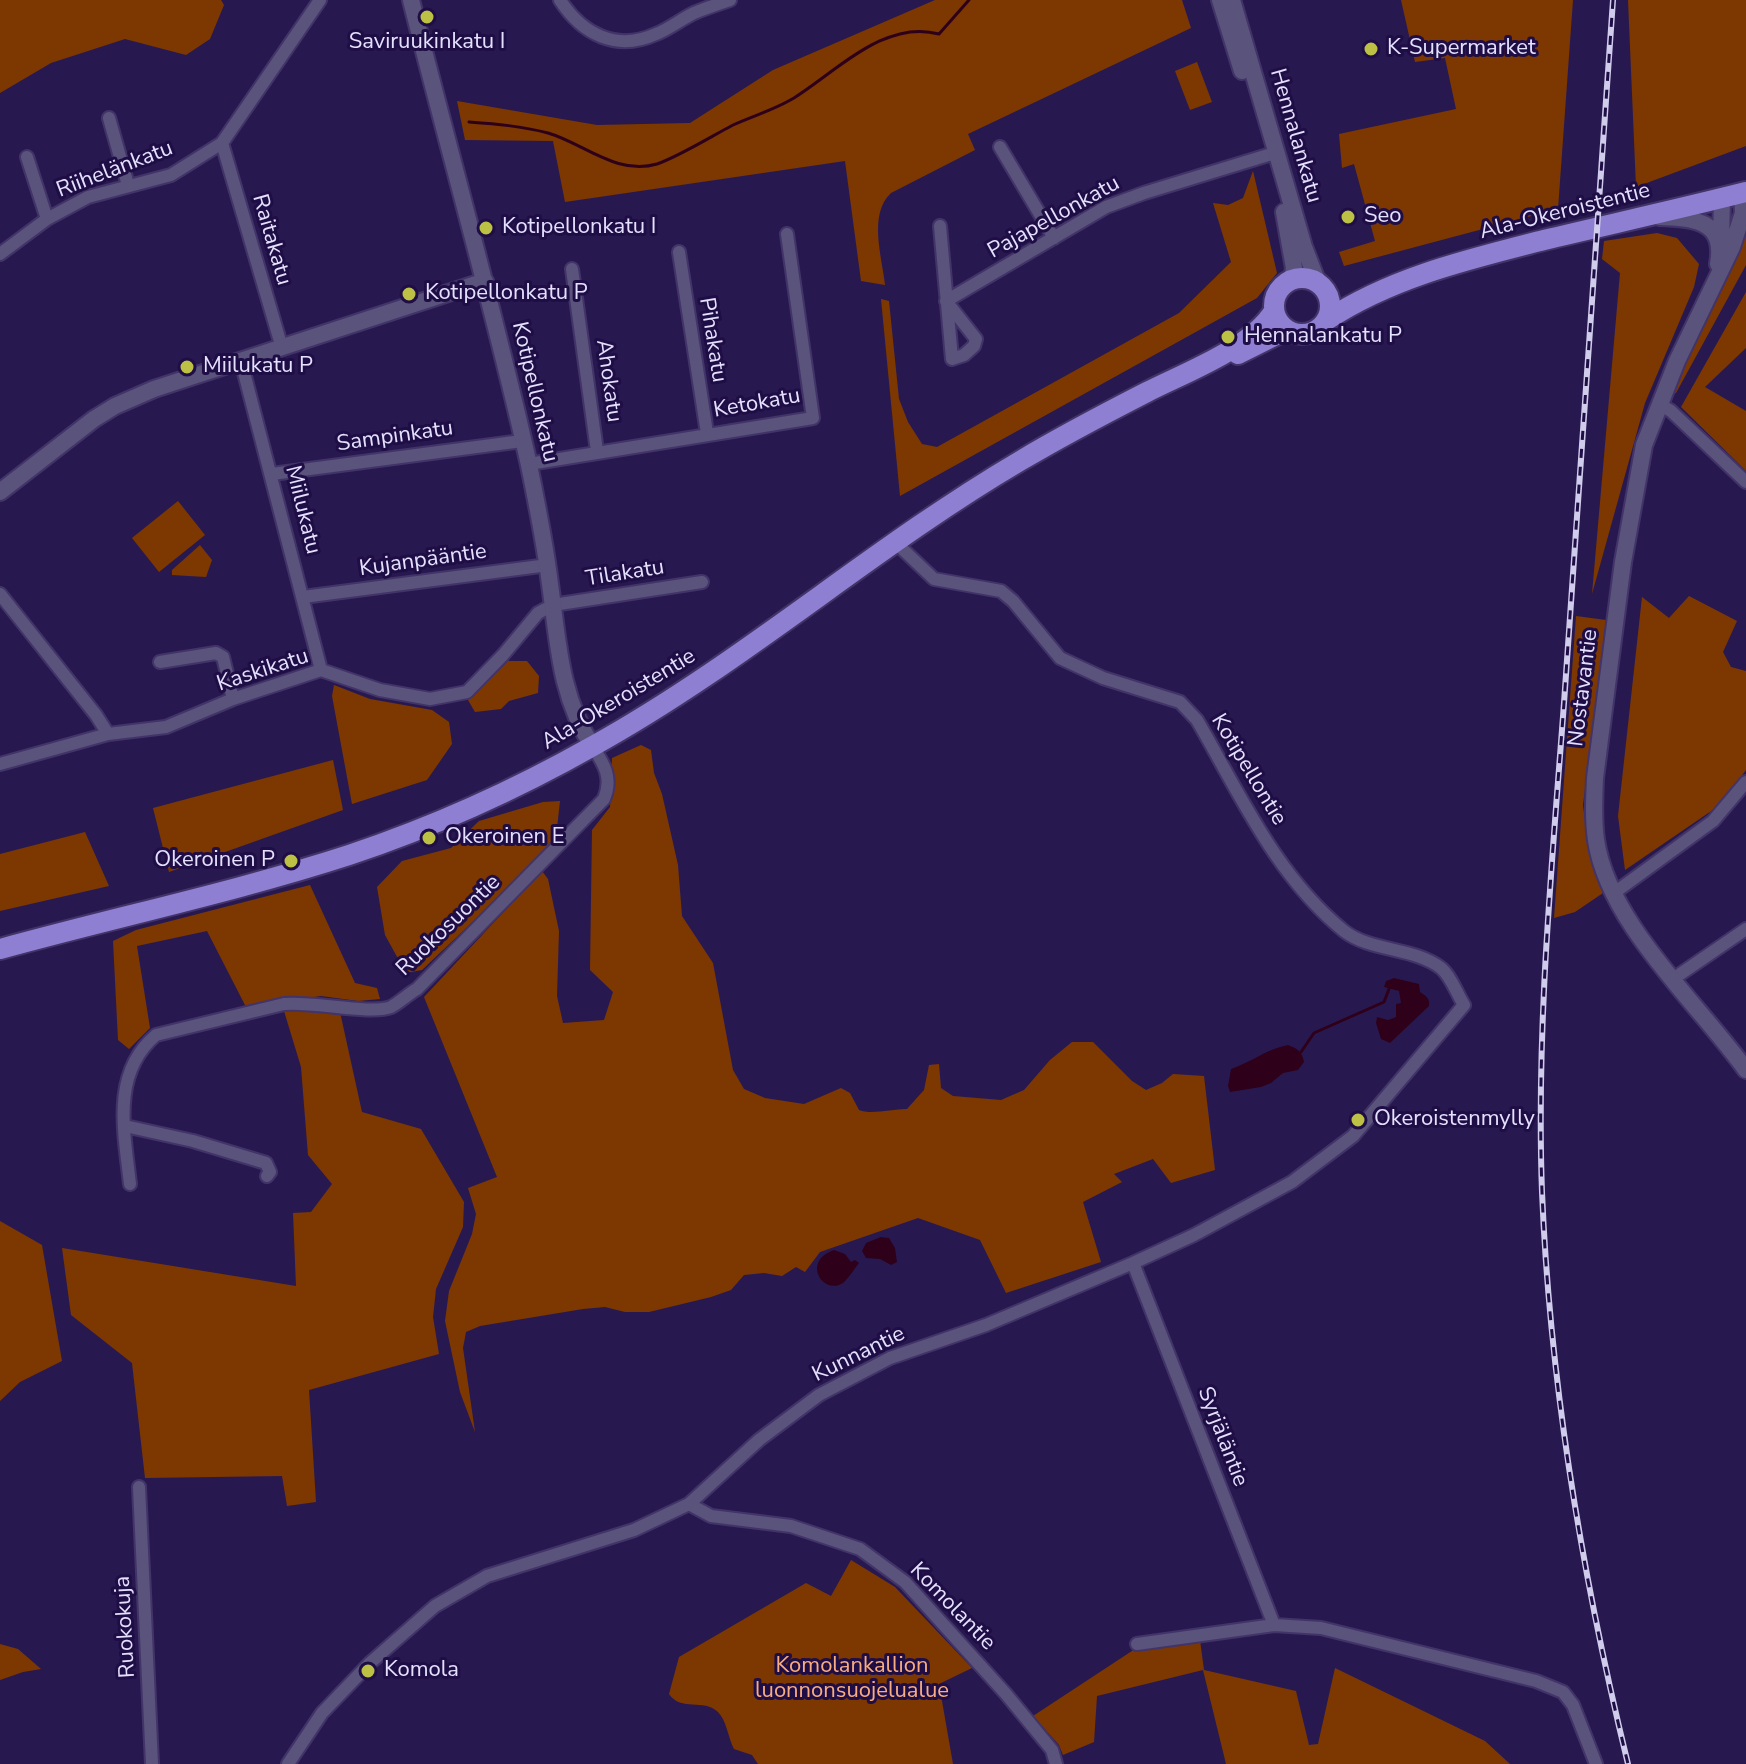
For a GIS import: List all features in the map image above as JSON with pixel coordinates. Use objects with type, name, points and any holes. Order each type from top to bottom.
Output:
[{"type":"main road","name":"Ala-Okeroistentie","points":[[1327,320],[1344,308],[1396,283],[1503,250],[1737,194]]},
{"type":"main road","points":[[1303,278],[1323,289],[1330,307],[1327,320],[1313,333],[1304,335],[1280,325],[1274,311],[1280,288],[1292,280],[1303,278]]},
{"type":"main road","name":"Ala-Okeroistentie","points":[[1323,289],[1396,283]]},
{"type":"main road","name":"Ala-Okeroistentie","points":[[0,949],[352,854],[432,824],[593,747],[711,675],[962,495],[1034,453],[1203,364],[1251,334],[1274,311]]},
{"type":"main road","name":"Ala-Okeroistentie","points":[[1203,364],[1251,349],[1286,330]]},
{"type":"street","name":"Riihelänkatu","points":[[0,254],[47,219],[88,197],[171,175],[222,143],[320,0]]},
{"type":"street","name":"Kotipellonkatu","points":[[411,0],[485,281],[529,464],[568,698],[580,727],[593,747]]},
{"type":"street","points":[[560,0],[572,18],[589,32],[610,39],[632,40],[655,35],[694,13],[730,0]]},
{"type":"street","name":"Hennalankatu","points":[[1220,0],[1304,247],[1323,289]]},
{"type":"street","name":"Hennalankatu","points":[[1232,0],[1273,154],[1294,268],[1292,280]]},
{"type":"street","points":[[109,118],[128,185]]},
{"type":"street","name":"Raitakatu","points":[[222,143],[282,348]]},
{"type":"street","points":[[1000,147],[1054,238]]},
{"type":"street","name":"Pajapellonkatu","points":[[940,226],[946,301],[1106,207],[1273,154]]},
{"type":"street","points":[[27,157],[47,219]]},
{"type":"street","name":"Nostavantie","points":[[1714,281],[1737,194]]},
{"type":"street","name":"Nostavantie","points":[[1737,194],[1743,213],[1732,247],[1659,404],[1644,445],[1634,488],[1595,778],[1596,841],[1614,893],[1633,925],[1673,979],[1746,1070]]},
{"type":"street","points":[[1640,218],[1694,219],[1711,228],[1721,247]]},
{"type":"street","name":"Ketokatu","points":[[529,464],[813,418],[787,234]]},
{"type":"street","name":"Pihakatu","points":[[679,252],[707,433]]},
{"type":"street","name":"Ahokatu","points":[[572,269],[597,451]]},
{"type":"street","points":[[0,492],[94,419],[154,389],[485,281]]},
{"type":"street","name":"Miilukatu","points":[[241,361],[321,670]]},
{"type":"street","points":[[1659,404],[1671,411],[1746,482]]},
{"type":"street","name":"Sampinkatu","points":[[272,474],[522,441]]},
{"type":"street","name":"Kotipellontie","points":[[895,542],[934,579],[1001,591],[1060,658],[1103,678],[1180,702],[1197,720],[1280,863],[1305,894],[1346,933],[1431,962],[1444,970],[1464,1005]]},
{"type":"street","name":"Kujanpääntie","points":[[303,597],[548,565]]},
{"type":"street","name":"Tilakatu","points":[[553,605],[702,582]]},
{"type":"street","points":[[0,594],[108,734]]},
{"type":"street","name":"Kaskikatu","points":[[0,764],[108,734],[166,727],[233,699],[321,670],[380,690],[430,699],[467,692],[538,613],[553,605]]},
{"type":"street","points":[[160,662],[216,653],[223,657],[233,699]]},
{"type":"street","name":"Ruokosuontie","points":[[130,1184],[125,1126],[126,1083],[139,1049],[156,1035],[284,1004],[304,1002],[376,1009],[391,1007],[417,989],[604,799],[608,776],[593,747]]},
{"type":"street","points":[[1614,893],[1713,821],[1746,782]]},
{"type":"street","points":[[1673,979],[1746,929]]},
{"type":"street","name":"Kunnantie","points":[[288,1764],[322,1713],[370,1663],[435,1606],[487,1576],[634,1530],[689,1504],[759,1440],[819,1395],[890,1358],[986,1325],[1133,1263],[1194,1235],[1292,1182],[1353,1136],[1464,1005]]},
{"type":"street","points":[[125,1126],[204,1144],[266,1163],[270,1172],[267,1176]]},
{"type":"street","name":"Syrjäläntie","points":[[1133,1263],[1274,1625]]},
{"type":"street","name":"Ruokokuja","points":[[139,1487],[152,1764]]},
{"type":"street","name":"Komolantie","points":[[689,1504],[711,1516],[791,1526],[860,1549],[905,1582],[1006,1694],[1052,1750],[1056,1764]]},
{"type":"street","points":[[1137,1644],[1274,1625],[1321,1628],[1536,1681],[1563,1692],[1573,1705],[1596,1764]]},
{"type":"green space","points":[[0,0],[221,0],[224,5],[210,39],[186,55],[125,39],[51,63],[0,93]]},
{"type":"green space","points":[[935,0],[1182,0],[1191,28],[968,134],[975,150],[891,193],[884,202],[878,224],[885,285],[861,281],[845,161],[565,202],[553,141],[465,140],[457,101],[597,125],[690,123],[773,70]]},
{"type":"green space","points":[[1401,0],[1573,0],[1558,209],[1344,266],[1339,252],[1375,241],[1354,164],[1342,168],[1339,134],[1456,109],[1445,58],[1415,62]]},
{"type":"green space","points":[[1628,0],[1746,0],[1746,146],[1636,187]]},
{"type":"green space","points":[[1197,62],[1212,102],[1190,110],[1175,71]]},
{"type":"green space","points":[[1253,171],[1277,273],[1257,298],[900,496],[881,299],[889,301],[899,399],[908,422],[922,444],[937,447],[1179,313],[1231,262],[1213,203],[1228,205],[1243,198]]},
{"type":"green space","points":[[1746,221],[1746,265],[1676,393],[1672,394],[1674,386]]},
{"type":"green space","points":[[1657,233],[1677,238],[1699,264],[1694,287],[1645,403],[1592,594],[1620,273],[1602,259],[1604,241]]},
{"type":"green space","points":[[1746,292],[1746,348],[1705,387],[1746,411],[1746,471],[1681,407]]},
{"type":"green space","points":[[178,501],[205,535],[159,572],[132,538]]},
{"type":"green space","points":[[200,545],[212,560],[206,577],[172,575],[172,570]]},
{"type":"green space","points":[[1689,596],[1737,621],[1723,652],[1731,667],[1746,671],[1746,770],[1720,805],[1625,870],[1618,816],[1642,597],[1669,618]]},
{"type":"green space","points":[[1576,616],[1606,620],[1583,805],[1589,853],[1603,893],[1575,912],[1554,918]]},
{"type":"green space","points":[[508,661],[527,661],[539,676],[538,693],[509,701],[501,709],[475,712],[468,700]]},
{"type":"green space","points":[[334,685],[370,699],[432,710],[449,722],[452,744],[427,780],[352,804],[332,696]]},
{"type":"green space","points":[[641,745],[651,750],[654,773],[662,794],[678,865],[682,916],[713,963],[733,1070],[744,1089],[765,1098],[804,1104],[841,1088],[850,1093],[859,1110],[907,1109],[924,1090],[929,1065],[939,1064],[941,1088],[953,1096],[1001,1100],[1024,1090],[1050,1060],[1072,1042],[1093,1042],[1132,1081],[1146,1090],[1173,1074],[1204,1076],[1215,1170],[1171,1183],[1153,1159],[1114,1174],[1122,1182],[1083,1202],[1101,1262],[1006,1293],[980,1240],[918,1218],[820,1252],[805,1272],[796,1267],[782,1276],[764,1273],[744,1275],[731,1290],[711,1297],[649,1312],[625,1312],[605,1307],[480,1326],[466,1332],[463,1348],[475,1432],[460,1392],[445,1321],[449,1291],[472,1234],[476,1214],[468,1188],[497,1177],[424,997],[542,871],[548,879],[559,931],[557,996],[563,1023],[604,1020],[613,992],[590,970],[592,830],[610,807],[612,758]]},
{"type":"green space","points":[[333,760],[343,810],[169,872],[153,808]]},
{"type":"green space","points":[[560,801],[556,837],[543,855],[422,970],[406,973],[385,935],[377,887],[402,861],[451,848],[479,821],[543,802]]},
{"type":"green space","points":[[85,832],[109,886],[0,911],[0,854]]},
{"type":"green space","points":[[310,885],[355,983],[377,988],[380,999],[358,1001],[321,996],[246,1007],[207,931],[137,946],[150,1028],[129,1049],[118,1040],[113,941],[136,930]]},
{"type":"green space","points":[[284,1011],[340,1012],[362,1112],[421,1129],[464,1202],[463,1227],[436,1289],[433,1317],[439,1354],[309,1390],[316,1502],[287,1506],[282,1476],[145,1478],[132,1363],[71,1315],[62,1248],[296,1286],[293,1213],[311,1212],[332,1184],[308,1155],[301,1067]]},
{"type":"green space","points":[[0,1221],[42,1245],[62,1361],[20,1382],[0,1401]]},
{"type":"green space","name":"Komolankallion luonnonsuojelualue","points":[[851,1560],[895,1587],[972,1668],[939,1684],[953,1764],[758,1764],[752,1755],[734,1749],[718,1712],[706,1706],[680,1702],[669,1694],[679,1657],[806,1583],[831,1596]]},
{"type":"green space","points":[[1200,1640],[1204,1670],[1296,1691],[1309,1745],[1318,1744],[1335,1668],[1485,1741],[1510,1764],[1226,1764],[1203,1670],[1097,1696],[1094,1742],[1063,1755],[1059,1745],[1033,1716],[1138,1647]]},
{"type":"green space","points":[[0,1644],[18,1649],[41,1669],[0,1680]]},
{"type":"shaded area","points":[[1394,978],[1419,984],[1420,992],[1428,999],[1429,1006],[1390,1043],[1381,1039],[1376,1023],[1377,1017],[1388,1020],[1396,1017],[1396,1004],[1401,1003],[1399,991],[1384,987],[1386,981]]},
{"type":"shaded area","points":[[1288,1045],[1302,1055],[1304,1062],[1298,1070],[1283,1073],[1261,1087],[1230,1092],[1231,1069]]},
{"type":"shaded area","points":[[881,1237],[889,1238],[895,1248],[897,1262],[891,1265],[880,1259],[866,1258],[862,1251],[866,1243]]},
{"type":"shaded area","points":[[834,1250],[845,1254],[851,1262],[855,1260],[859,1263],[843,1283],[836,1286],[823,1281],[817,1269],[824,1255]]},
{"type":"waterway","points":[[469,122],[548,133],[628,166],[657,164],[733,125],[787,102],[862,50],[881,41],[919,31],[939,34],[969,0]]},
{"type":"waterway","points":[[1301,1052],[1314,1033],[1384,1002],[1389,989]]},
{"type":"railway","points":[[1613,0],[1546,947],[1541,1131],[1546,1265],[1561,1409],[1596,1623],[1628,1764]]},
{"type":"place","name":"Saviruukinkatu I","points":[[427,17]]},
{"type":"place","name":"K-Supermarket","points":[[1371,49]]},
{"type":"place","name":"Seo","points":[[1348,217]]},
{"type":"place","name":"Kotipellonkatu I","points":[[486,228]]},
{"type":"place","name":"Kotipellonkatu P","points":[[409,294]]},
{"type":"place","name":"Hennalankatu P","points":[[1228,337]]},
{"type":"place","name":"Miilukatu P","points":[[187,367]]},
{"type":"place","name":"Okeroinen E","points":[[429,838]]},
{"type":"place","name":"Okeroinen P","points":[[291,861]]},
{"type":"place","name":"Okeroistenmylly","points":[[1358,1120]]},
{"type":"place","name":"Komola","points":[[368,1671]]}]
